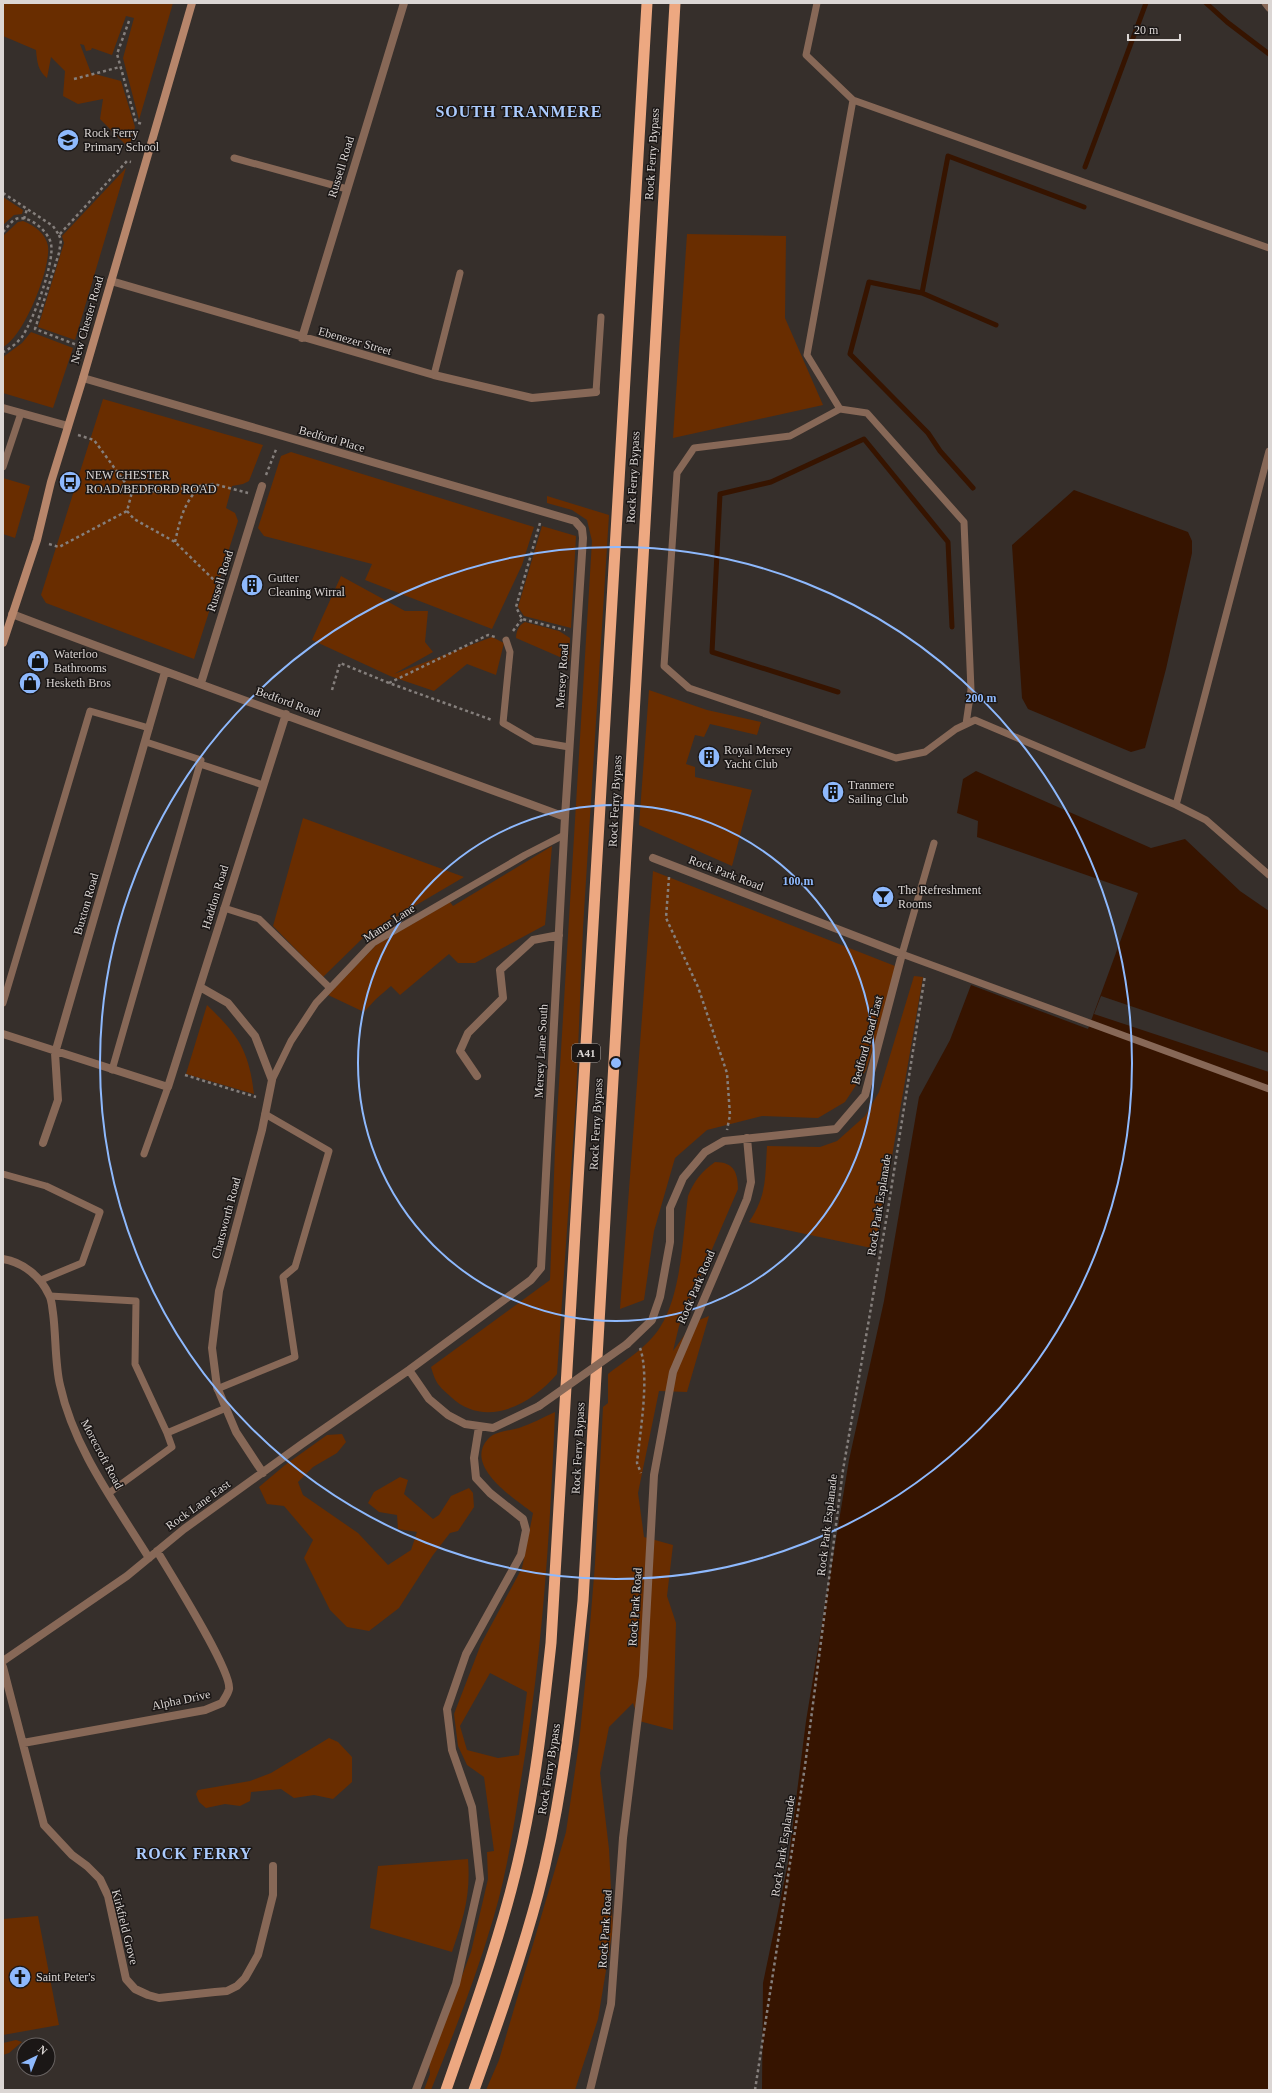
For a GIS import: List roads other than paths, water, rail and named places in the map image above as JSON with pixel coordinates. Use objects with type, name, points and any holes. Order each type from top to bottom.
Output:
[{"type":"highway","name":"Rock Ferry Bypass","points":[[446,2090],[487,1973],[518,1862],[539,1749],[551,1643],[647,3]]},
{"type":"highway","name":"Rock Ferry Bypass","points":[[474,2090],[513,1983],[538,1893],[557,1805],[570,1720],[582,1602],[675,3]]},
{"type":"main road","name":"New Chester Road","points":[[3,643],[37,540],[51,482],[83,378],[192,3]]},
{"type":"main road","name":"Bedford Road","points":[[3,610],[12,614]]},
{"type":"street","name":"Russell Road","points":[[302,338],[404,3]]},
{"type":"street","name":"Ebenezer Street","points":[[111,281],[302,338],[434,375],[532,398],[596,392]]},
{"type":"street","name":"Bedford Place","points":[[83,378],[281,437],[575,520]]},
{"type":"street","points":[[3,408],[67,428]]},
{"type":"street","name":"Russell Road","points":[[201,683],[262,486]]},
{"type":"street","name":"Mersey Road","points":[[564,835],[583,538],[582,529],[575,520]]},
{"type":"street","name":"Bedford Road","points":[[12,614],[165,672],[201,683],[565,816]]},
{"type":"street","name":"Buxton Road","points":[[43,1143],[58,1100],[55,1053],[165,672]]},
{"type":"street","name":"Haddon Road","points":[[168,1087],[286,714]]},
{"type":"street","name":"Mersey Lane South","points":[[541,1268],[564,835]]},
{"type":"street","name":"Rock Park Road","points":[[653,858],[902,954]]},
{"type":"street","points":[[476,1076],[460,1051],[468,1033],[503,998],[500,970],[533,940],[559,935]]},
{"type":"street","name":"Bedford Road East","points":[[479,1427],[493,1428],[539,1406],[627,1344],[652,1320],[660,1297],[670,1242],[670,1208],[683,1178],[705,1152],[724,1141],[836,1129],[865,1095],[902,954]]},
{"type":"street","points":[[200,987],[228,1003],[255,1036],[272,1080]]},
{"type":"street","points":[[3,1034],[55,1053],[168,1087]]},
{"type":"street","name":"Chatsworth Road","points":[[263,1473],[236,1432],[218,1389],[212,1348],[219,1291],[265,1114],[272,1080]]},
{"type":"street","name":"Rock Park Road","points":[[590,2090],[611,2004],[623,1838],[643,1676],[654,1475],[673,1372],[747,1199],[751,1182],[746,1138]]},
{"type":"street","name":"Morecroft Road","points":[[3,1259],[26,1267],[41,1280],[50,1296],[56,1336],[59,1384],[70,1420],[90,1462],[149,1558]]},
{"type":"street","name":"Rock Lane East","points":[[3,1661],[127,1576],[184,1530],[302,1444],[409,1370],[531,1280],[541,1268]]},
{"type":"street","points":[[409,1370],[429,1399],[448,1415],[465,1424],[479,1427],[474,1458],[476,1478],[490,1493],[523,1519],[526,1530],[521,1555],[466,1654],[447,1709],[452,1750],[472,1807],[480,1879],[470,1929],[456,1984],[416,2090]]},
{"type":"street","name":"Alpha Drive","points":[[23,1743],[205,1710],[222,1703],[229,1689],[227,1676],[206,1634],[157,1551]]},
{"type":"street","points":[[3,1667],[23,1743]]},
{"type":"street","name":"Kirkfield Grove","points":[[23,1743],[44,1825],[72,1855],[87,1866],[100,1879],[108,1896],[126,1978],[136,1989],[148,1996],[159,1998],[227,1991],[237,1986],[245,1978],[258,1956],[273,1895],[274,1866]]},
{"type":"lane","points":[[817,3],[806,55],[853,100],[1269,248]]},
{"type":"lane","points":[[1265,3],[1269,8]]},
{"type":"lane","points":[[840,408],[807,354],[853,100]]},
{"type":"lane","points":[[234,158],[347,189]]},
{"type":"lane","points":[[434,375],[460,273]]},
{"type":"lane","points":[[596,392],[601,317]]},
{"type":"lane","points":[[966,724],[971,690],[964,522],[867,413],[840,408],[790,436],[694,448],[677,473],[664,666],[689,688],[896,758],[925,752],[966,724],[975,720],[1206,820],[1269,875]]},
{"type":"lane","points":[[3,467],[21,413]]},
{"type":"lane","points":[[1176,806],[1269,451]]},
{"type":"lane","points":[[506,640],[510,652],[503,722],[534,741],[569,747]]},
{"type":"lane","points":[[3,1003],[90,711],[149,728]]},
{"type":"lane","points":[[112,1070],[201,760],[146,742]]},
{"type":"lane","points":[[200,764],[264,785]]},
{"type":"lane","name":"Manor Lane","points":[[272,1080],[292,1041],[316,1003],[373,943],[525,855],[564,835]]},
{"type":"lane","points":[[934,843],[902,954],[1269,1089]]},
{"type":"lane","points":[[224,908],[259,919],[330,988]]},
{"type":"lane","points":[[144,1154],[168,1087]]},
{"type":"lane","points":[[218,1389],[294,1357],[283,1277],[295,1267],[329,1151],[265,1114]]},
{"type":"lane","points":[[3,1174],[46,1186],[100,1212],[82,1263],[41,1280]]},
{"type":"lane","points":[[50,1296],[136,1301],[135,1364],[172,1448],[109,1493]]},
{"type":"lane","points":[[167,1434],[226,1408]]},
{"type":"waterway","points":[[1085,167],[1146,3]]},
{"type":"waterway","points":[[1206,3],[1227,22],[1269,54]]},
{"type":"waterway","points":[[922,293],[948,156],[1084,207]]},
{"type":"waterway","points":[[973,488],[940,451],[928,433],[850,354],[869,282],[922,293],[996,325]]},
{"type":"waterway","points":[[838,692],[712,652],[720,494],[771,482],[864,439],[948,542],[952,627]]},
{"type":"place","name":"Rock Ferry Primary School","points":[[68,140]]},
{"type":"place","name":"NEW CHESTER ROAD/BEDFORD ROAD","points":[[70,482]]},
{"type":"place","name":"Gutter Cleaning Wirral","points":[[252,585]]},
{"type":"place","name":"Waterloo Bathrooms","points":[[38,661]]},
{"type":"place","name":"Hesketh Bros","points":[[30,683]]},
{"type":"place","name":"Royal Mersey Yacht Club","points":[[709,757]]},
{"type":"place","name":"Tranmere Sailing Club","points":[[833,792]]},
{"type":"place","name":"The Refreshment Rooms","points":[[883,897]]},
{"type":"place","name":"Saint Peter's","points":[[20,1977]]},
{"type":"district","name":"SOUTH TRANMERE","points":[[519,111]]},
{"type":"district","name":"ROCK FERRY","points":[[194,1853]]}]
